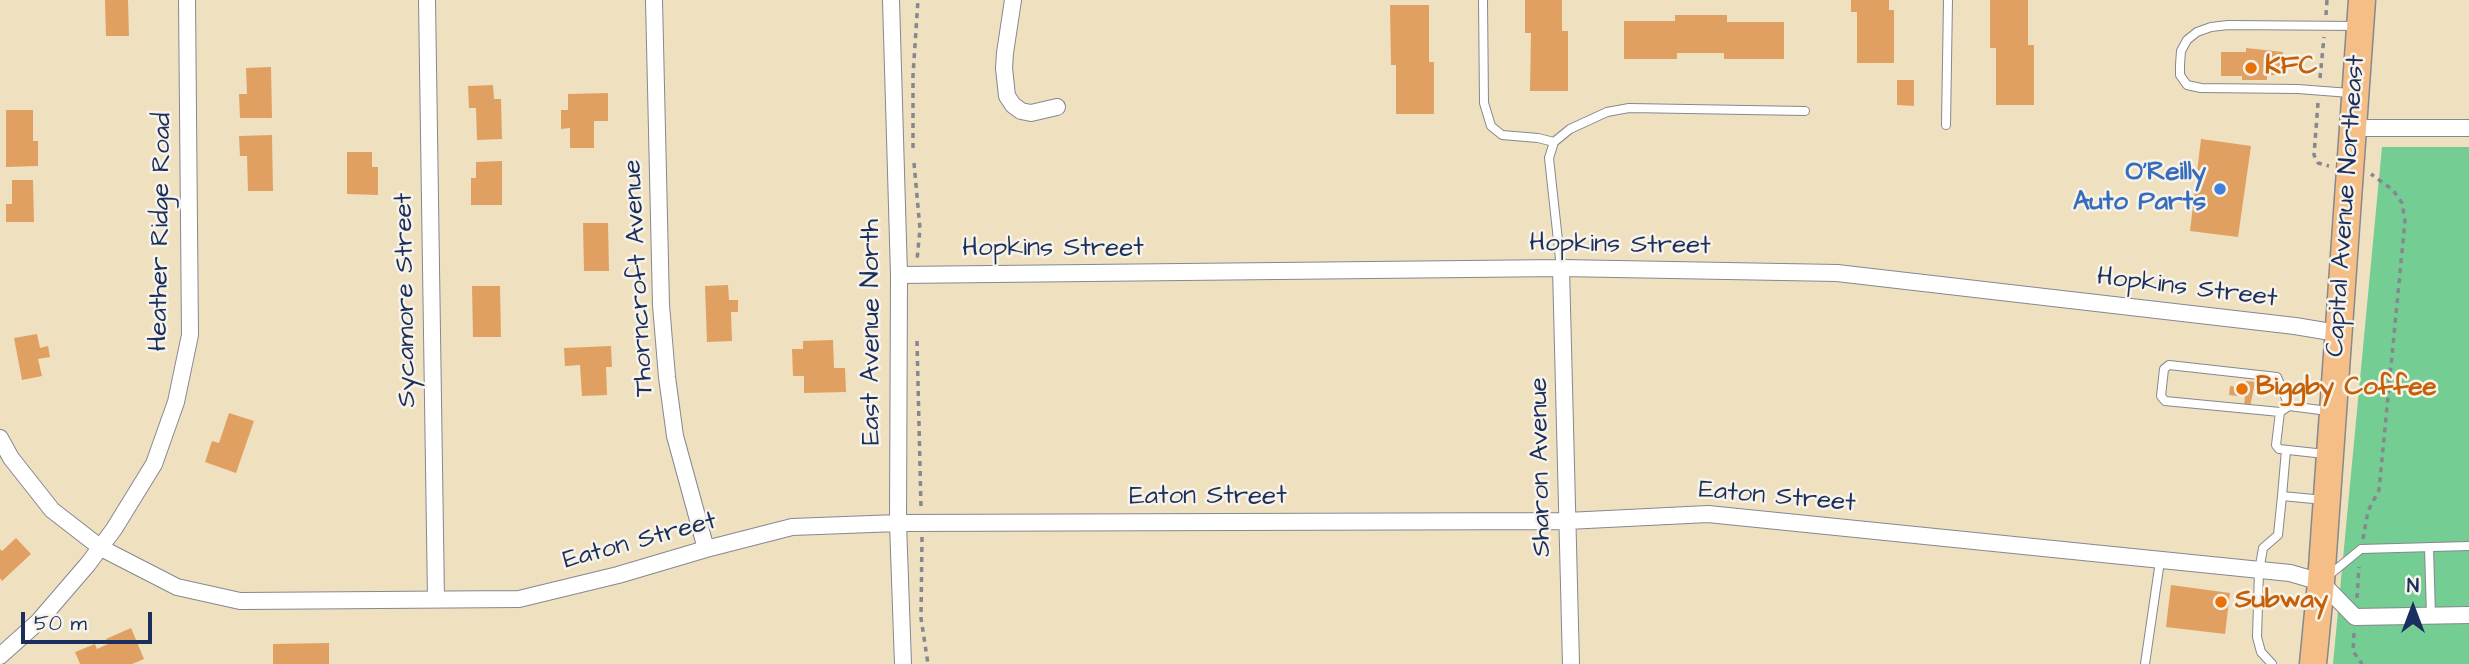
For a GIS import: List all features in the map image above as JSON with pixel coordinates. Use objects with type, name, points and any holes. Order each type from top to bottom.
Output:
[{"type":"main road","name":"Capital Avenue Northeast","points":[[2313,664],[2361,13]]},
{"type":"street","name":"Heather Ridge Road","points":[[0,656],[38,622],[101,548],[154,464],[176,402],[190,335],[187,0]]},
{"type":"street","name":"Sycamore Street","points":[[427,0],[436,599]]},
{"type":"street","name":"Thorncroft Avenue","points":[[654,0],[661,305],[667,377],[675,436],[706,549]]},
{"type":"street","name":"East Avenue North","points":[[891,0],[899,275],[898,523],[903,664]]},
{"type":"street","points":[[1013,0],[1004,68],[1007,96],[1013,106],[1021,111],[1031,113],[1057,107]]},
{"type":"street","points":[[2352,128],[2469,128]]},
{"type":"street","name":"Hopkins Street","points":[[899,275],[1561,268],[1837,273],[2337,333]]},
{"type":"street","name":"Sharon Avenue","points":[[1561,268],[1571,664]]},
{"type":"street","name":"Eaton Street","points":[[0,438],[10,458],[52,510],[101,548],[177,587],[240,601],[519,599],[792,527],[898,523],[1567,521],[1708,514],[2290,573],[2321,582],[2356,617]]},
{"type":"street","points":[[2356,617],[2469,615]]},
{"type":"lane","points":[[1483,0],[1484,103],[1491,126],[1502,135],[1553,142]]},
{"type":"lane","points":[[1946,125],[1948,0]]},
{"type":"lane","points":[[2357,94],[2298,89],[2201,88],[2187,85],[2180,75],[2180,65],[2181,51],[2187,40],[2197,32],[2211,27],[2361,13]]},
{"type":"lane","points":[[1561,268],[1549,158],[1553,142],[1570,130],[1607,111],[1629,108],[1805,111]]},
{"type":"lane","points":[[2289,406],[2277,377],[2169,365],[2164,369],[2161,396],[2165,401],[2280,412],[2289,406],[2332,411]]},
{"type":"lane","points":[[2280,412],[2276,445],[2279,449],[2330,454]]},
{"type":"lane","points":[[2272,664],[2261,652],[2257,637],[2259,571],[2261,552],[2278,535],[2286,450]]},
{"type":"lane","points":[[2282,496],[2327,500]]},
{"type":"lane","points":[[2321,582],[2361,549],[2469,545]]},
{"type":"lane","points":[[2428,547],[2431,616]]},
{"type":"lane","points":[[2145,664],[2160,561]]},
{"type":"path","points":[[916,275],[920,229],[914,159],[914,75],[918,0]]},
{"type":"path","points":[[2361,664],[2353,650],[2361,549],[2368,511],[2379,490],[2405,221],[2402,203],[2398,197],[2373,174]]},
{"type":"path","points":[[917,340],[922,523],[921,618],[928,664]]},
{"type":"green space","points":[[2382,147],[2469,147],[2469,664],[2333,664]]},
{"type":"building","points":[[105,0],[128,0],[129,36],[106,36]]},
{"type":"building","points":[[1525,0],[1562,0],[1562,31],[1568,31],[1568,91],[1530,91],[1531,33],[1525,33]]},
{"type":"building","points":[[1851,0],[1889,0],[1889,10],[1894,10],[1894,63],[1857,63],[1857,12],[1851,12]]},
{"type":"building","points":[[1990,0],[2028,0],[2028,45],[2034,45],[2034,105],[1996,105],[1996,48],[1990,48]]},
{"type":"building","points":[[1390,5],[1429,5],[1429,62],[1434,62],[1434,114],[1396,114],[1396,65],[1391,65]]},
{"type":"building","points":[[1675,15],[1727,15],[1727,22],[1784,22],[1784,59],[1724,59],[1724,53],[1677,53],[1677,59],[1624,59],[1624,21],[1675,21]]},
{"type":"building","points":[[2246,48],[2283,52],[2283,75],[2267,75],[2267,80],[2242,80],[2242,76],[2221,76],[2221,52],[2246,52]]},
{"type":"building","points":[[271,67],[272,118],[240,118],[239,94],[247,94],[246,68]]},
{"type":"building","points":[[1897,80],[1914,80],[1914,106],[1897,105]]},
{"type":"building","points":[[493,85],[494,99],[501,99],[502,139],[477,140],[476,108],[469,108],[468,86]]},
{"type":"building","points":[[608,93],[608,121],[594,121],[594,148],[570,148],[570,128],[561,129],[561,110],[568,110],[568,94]]},
{"type":"building","points":[[6,110],[33,110],[33,141],[38,141],[38,166],[6,167]]},
{"type":"building","points":[[272,135],[273,191],[248,191],[247,156],[240,156],[239,136]]},
{"type":"building","name":"O'Reilly Auto Parts","points":[[2201,139],[2251,146],[2238,237],[2190,231]]},
{"type":"building","points":[[347,152],[372,152],[372,167],[378,167],[378,195],[347,194]]},
{"type":"building","points":[[502,161],[502,205],[471,205],[471,178],[476,178],[476,162]]},
{"type":"building","points":[[12,180],[33,180],[34,222],[6,222],[6,204],[12,204]]},
{"type":"building","points":[[583,223],[608,223],[609,271],[584,271]]},
{"type":"building","points":[[728,285],[729,300],[738,300],[738,312],[731,312],[732,341],[707,342],[705,286]]},
{"type":"building","points":[[472,286],[500,286],[501,337],[473,337]]},
{"type":"building","points":[[37,334],[40,348],[48,346],[50,357],[38,359],[42,376],[22,380],[14,338]]},
{"type":"building","points":[[833,340],[834,368],[845,368],[846,392],[804,393],[804,376],[793,376],[792,349],[803,349],[803,341]]},
{"type":"building","points":[[611,346],[612,367],[606,367],[607,395],[582,396],[580,365],[565,366],[564,348]]},
{"type":"building","name":"Biggby Coffee","points":[[2246,381],[2255,382],[2250,407],[2244,406],[2245,397],[2229,395],[2230,386],[2245,388]]},
{"type":"building","points":[[229,413],[254,421],[236,473],[205,462],[212,441],[219,443]]},
{"type":"building","points":[[16,538],[31,554],[2,581],[0,549],[2,551]]},
{"type":"building","points":[[2171,585],[2230,593],[2225,634],[2166,627]]},
{"type":"building","points":[[131,628],[144,659],[132,664],[80,664],[75,652],[95,644],[97,649],[108,644],[106,639]]},
{"type":"building","points":[[329,643],[329,664],[273,664],[273,644]]},
{"type":"place","name":"KFC","points":[[2251,68]]},
{"type":"place","name":"O'Reilly Auto Parts","points":[[2220,189]]},
{"type":"place","name":"Biggby Coffee","points":[[2242,389]]},
{"type":"place","name":"Subway","points":[[2221,602]]}]
